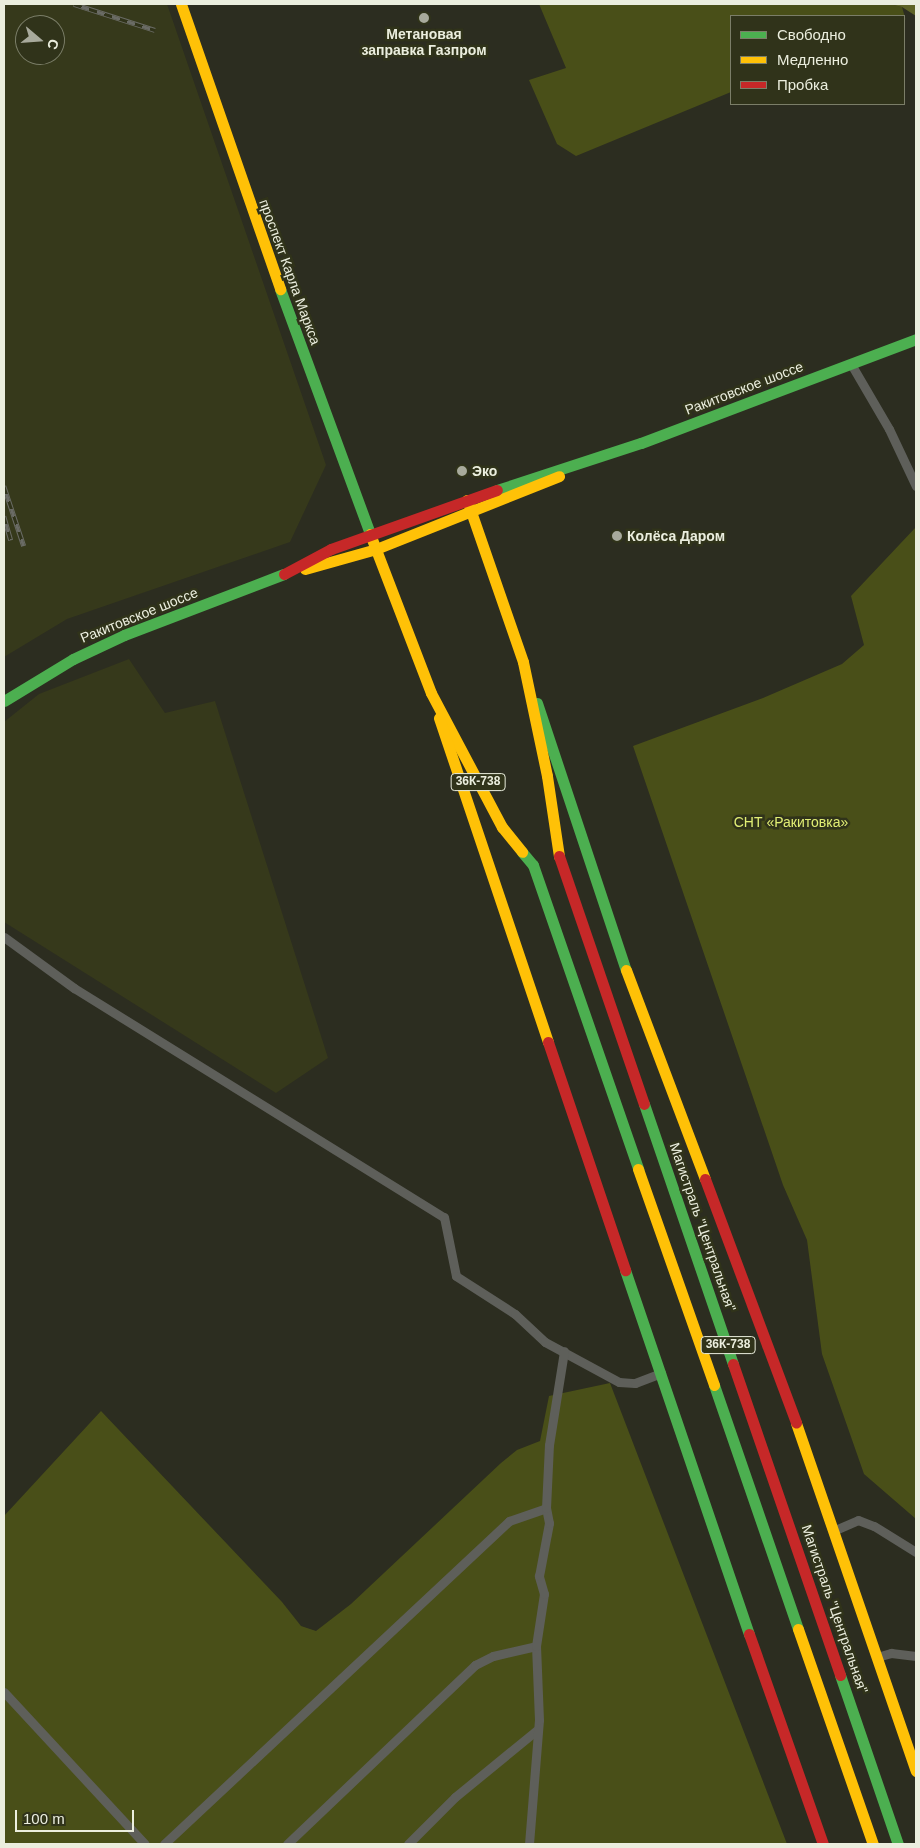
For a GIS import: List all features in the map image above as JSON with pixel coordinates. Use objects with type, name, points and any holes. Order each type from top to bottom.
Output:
[{"type":"main road","name":"проспект Карла Маркса","points":[[181,4],[262,240],[376,549]]},
{"type":"main road","name":"Ракитовское шоссе","points":[[4,701],[73,659],[124,636],[292,571],[331,549],[538,475],[581,464],[916,339]]},
{"type":"main road","name":"Ракитовское шоссе","points":[[292,571],[335,563],[376,549],[546,483],[581,464]]},
{"type":"main road","name":"36К-738","points":[[467,500],[523,662]]},
{"type":"main road","name":"36К-738","points":[[376,549],[431,693],[502,827],[533,865],[873,1844]]},
{"type":"main road","name":"Магистраль \"Центральная\"","points":[[523,662],[547,776],[556,846],[898,1844]]},
{"type":"main road","points":[[523,662],[644,1022],[766,1338],[916,1771]]},
{"type":"main road","points":[[431,693],[823,1844]]},
{"type":"street","points":[[851,364],[889,429],[916,486]]},
{"type":"street","points":[[4,937],[74,988],[444,1217],[456,1276],[515,1314],[545,1342],[619,1382],[635,1383],[661,1372]]},
{"type":"street","points":[[529,1844],[537,1730],[536,1646],[544,1594],[538,1576],[549,1523],[546,1508],[548,1445],[564,1351]]},
{"type":"street","points":[[164,1844],[509,1521],[546,1508]]},
{"type":"street","points":[[834,1530],[858,1520],[874,1526],[916,1552]]},
{"type":"street","points":[[287,1844],[475,1665],[493,1656],[536,1646]]},
{"type":"street","points":[[877,1656],[891,1652],[916,1656]]},
{"type":"street","points":[[4,1692],[145,1844]]},
{"type":"street","points":[[408,1844],[455,1797],[537,1730]]},
{"type":"shaded area","points":[[4,4],[167,4],[326,465],[290,542],[67,619],[4,657]]},
{"type":"shaded area","points":[[129,659],[165,713],[215,701],[328,1058],[276,1093],[4,922],[4,722],[39,694]]},
{"type":"green space","points":[[539,4],[890,4],[902,7],[904,15],[730,15],[730,92],[576,156],[557,144],[529,80],[566,68]]},
{"type":"green space","points":[[890,4],[916,4],[916,16],[902,7]]},
{"type":"green space","name":"СНТ «Ракитовка»","points":[[916,527],[916,1519],[864,1474],[822,1354],[807,1240],[783,1185],[633,746],[763,698],[842,664],[864,645],[851,596]]},
{"type":"green space","points":[[610,1383],[787,1844],[4,1844],[4,1516],[101,1411],[282,1602],[301,1626],[316,1631],[351,1604],[501,1463],[517,1450],[540,1441],[549,1396]]},
{"type":"railway","points":[[74,4],[155,30]]},
{"type":"railway","points":[[4,486],[24,546]]},
{"type":"railway","points":[[4,516],[11,540]]},
{"type":"traffic: fast","points":[[280,289],[370,534]]},
{"type":"traffic: fast","points":[[497,490],[641,443],[916,339]]},
{"type":"traffic: fast","points":[[4,701],[73,659],[124,635],[284,574]]},
{"type":"traffic: fast","points":[[537,703],[626,970]]},
{"type":"traffic: fast","points":[[522,852],[533,865],[638,1169]]},
{"type":"traffic: fast","points":[[644,1104],[733,1364]]},
{"type":"traffic: fast","points":[[625,1270],[749,1634]]},
{"type":"traffic: fast","points":[[714,1385],[798,1629]]},
{"type":"traffic: fast","points":[[840,1675],[898,1844]]},
{"type":"traffic: slow","points":[[181,4],[280,289]]},
{"type":"traffic: slow","points":[[305,569],[376,549],[559,476]]},
{"type":"traffic: slow","points":[[467,500],[523,662],[547,776],[559,856]]},
{"type":"traffic: slow","points":[[370,534],[431,693],[502,827],[522,852]]},
{"type":"traffic: slow","points":[[439,718],[548,1042]]},
{"type":"traffic: slow","points":[[626,970],[705,1179]]},
{"type":"traffic: slow","points":[[638,1169],[714,1385]]},
{"type":"traffic: slow","points":[[796,1423],[916,1771]]},
{"type":"traffic: slow","points":[[798,1629],[873,1844]]},
{"type":"traffic: jam","points":[[284,574],[331,549],[497,490]]},
{"type":"traffic: jam","points":[[559,856],[644,1104]]},
{"type":"traffic: jam","points":[[548,1042],[625,1270]]},
{"type":"traffic: jam","points":[[705,1179],[796,1423]]},
{"type":"traffic: jam","points":[[733,1364],[840,1675]]},
{"type":"traffic: jam","points":[[749,1634],[823,1844]]},
{"type":"place","name":"Метановая заправка Газпром","points":[[424,18]]},
{"type":"place","name":"Эко","points":[[462,471]]},
{"type":"place","name":"Колёса Даром","points":[[617,536]]}]
